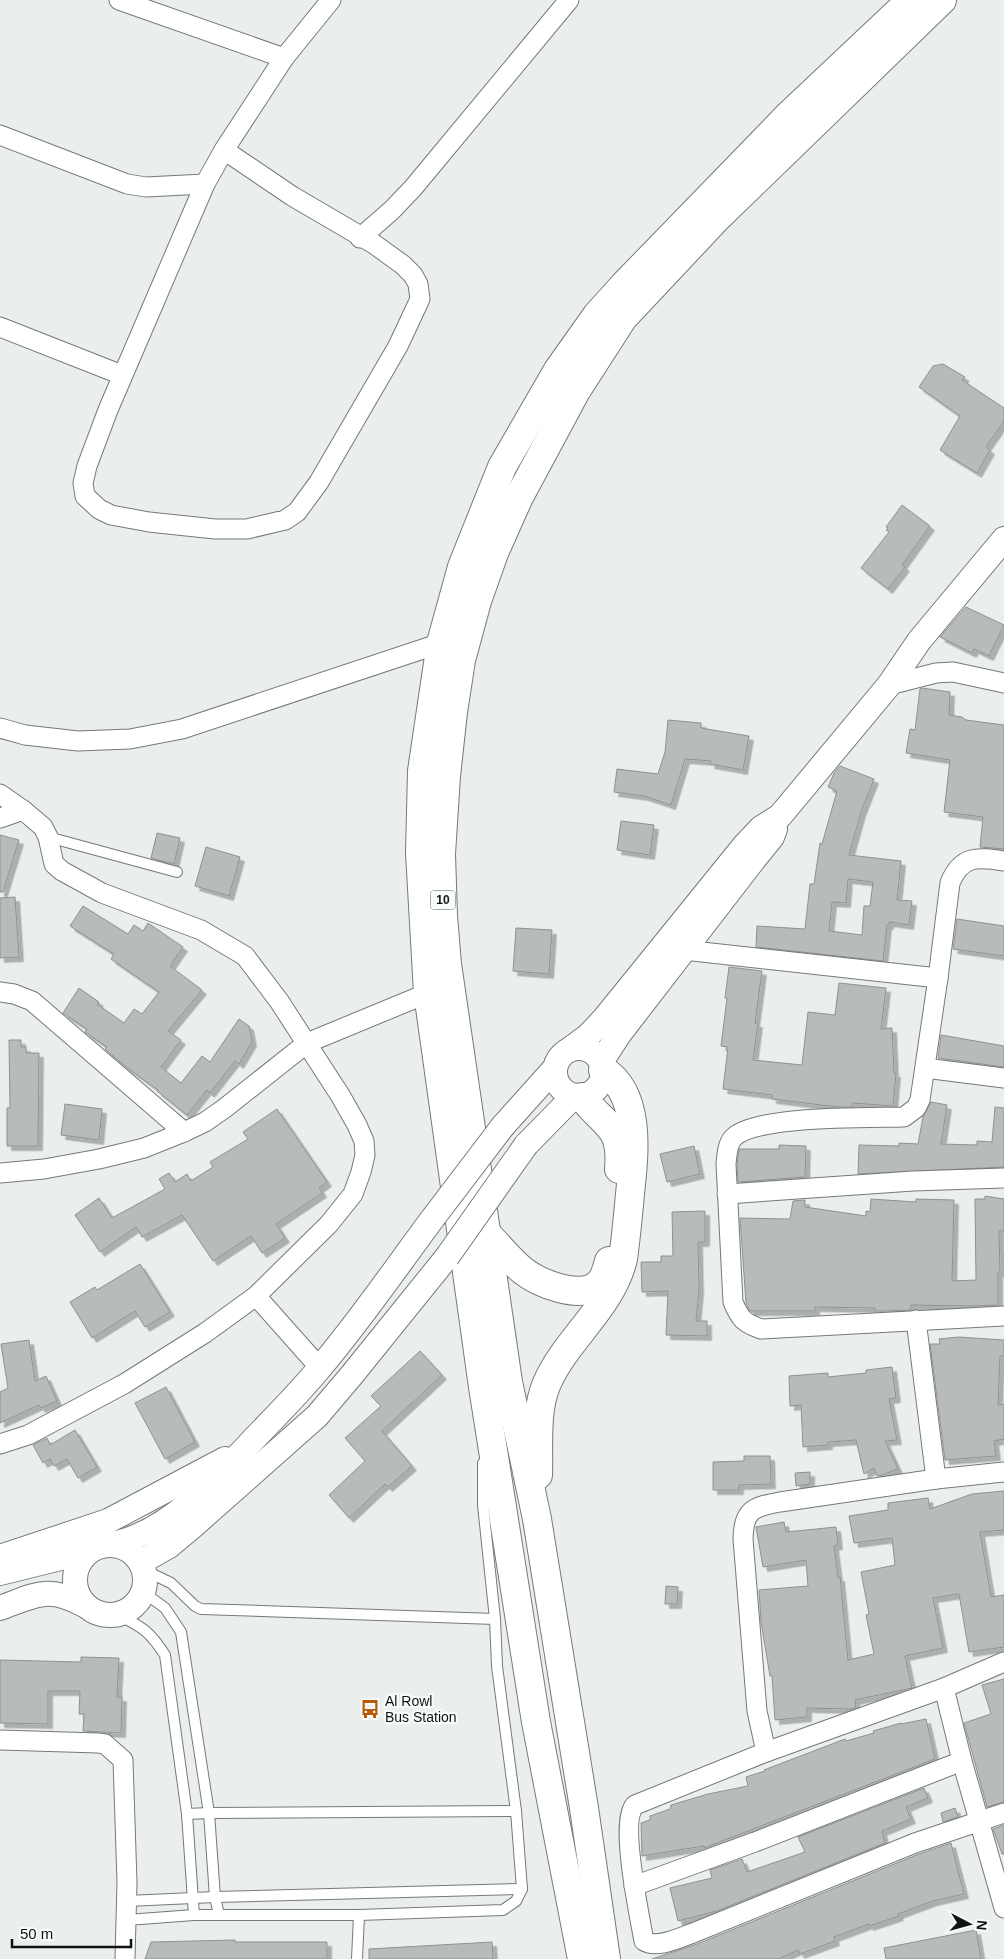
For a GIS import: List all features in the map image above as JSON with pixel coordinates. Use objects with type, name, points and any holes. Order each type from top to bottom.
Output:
[{"type":"highway","name":"10","points":[[582,1959],[536,1722],[482,1387],[428,993],[420,853],[422,770],[441,644],[462,568],[502,467],[558,370],[598,315],[625,284],[788,116],[911,0]]},
{"type":"highway","name":"10","points":[[606,1959],[583,1799],[537,1519],[508,1382],[447,964],[441,854],[446,776],[461,660],[477,601],[494,553],[518,499],[576,391],[623,318],[716,219],[942,0]]},
{"type":"highway","points":[[537,1519],[542,1398],[557,1366],[608,1296],[619,1275],[624,1251],[634,1153],[634,1129],[621,1089],[602,1066]]},
{"type":"highway","points":[[487,1234],[524,1271],[545,1283],[584,1292],[600,1284],[611,1254],[620,1152],[614,1132],[578,1096]]},
{"type":"street","points":[[119,0],[284,58]]},
{"type":"street","points":[[224,150],[292,196],[360,238],[374,244],[413,275],[418,284],[420,299],[398,346],[319,482],[297,512],[285,520],[247,529],[215,529],[111,515],[92,504],[85,496],[83,483],[94,448],[122,375],[206,184],[224,150],[284,58],[331,0]]},
{"type":"street","points":[[360,238],[392,210],[413,188],[569,0]]},
{"type":"street","points":[[0,135],[127,184],[146,186],[206,184]]},
{"type":"street","points":[[0,327],[122,375]]},
{"type":"street","points":[[0,1608],[46,1593],[59,1594],[106,1616],[118,1615],[133,1606],[143,1575],[169,1546],[317,1416],[446,1257],[526,1145],[578,1096],[595,1090],[600,1084],[602,1066],[620,1032],[772,836],[780,816],[889,684],[919,641],[1004,539]]},
{"type":"street","points":[[0,728],[25,735],[78,741],[130,739],[182,729],[441,644]]},
{"type":"street","points":[[889,684],[936,673],[952,672],[1004,683]]},
{"type":"street","points":[[0,794],[43,827],[48,837],[54,864],[62,871],[102,893],[201,930],[244,956],[254,967],[307,1043],[344,1103],[364,1141],[365,1154],[362,1172],[353,1194],[329,1224],[256,1296],[205,1333],[124,1384],[28,1435],[0,1444]]},
{"type":"street","points":[[0,818],[23,810]]},
{"type":"street","points":[[84,1605],[77,1595],[74,1583],[75,1571],[80,1560],[94,1548],[141,1535],[178,1511],[206,1488],[246,1447],[320,1368],[503,1126],[562,1059],[604,1019],[744,846],[761,828],[780,816]]},
{"type":"street","points":[[1004,861],[981,858],[969,860],[963,862],[953,874],[950,883],[920,1100],[916,1108],[904,1117],[793,1121],[760,1126],[733,1138],[728,1148],[726,1164],[733,1302],[739,1317],[749,1325],[761,1329],[1004,1316]]},
{"type":"street","points":[[684,950],[938,978]]},
{"type":"street","points":[[0,992],[14,994],[32,1001],[184,1132]]},
{"type":"street","points":[[0,1173],[44,1169],[99,1159],[144,1148],[184,1132],[205,1122],[225,1108],[307,1043],[428,993]]},
{"type":"street","points":[[562,1059],[584,1048],[591,1051],[602,1066]]},
{"type":"street","points":[[562,1059],[557,1082],[567,1094],[578,1096]]},
{"type":"street","points":[[925,1068],[1004,1078]]},
{"type":"street","points":[[727,1194],[914,1180],[1004,1178]]},
{"type":"street","points":[[256,1296],[320,1368]]},
{"type":"street","points":[[916,1320],[936,1479]]},
{"type":"street","points":[[0,1557],[108,1521],[246,1447]]},
{"type":"street","points":[[766,1752],[757,1711],[743,1539],[744,1520],[755,1508],[766,1504],[936,1479],[1004,1472]]},
{"type":"street","points":[[112,1544],[122,1546],[132,1552],[143,1575]]},
{"type":"street","points":[[0,1573],[89,1551]]},
{"type":"street","points":[[1004,1662],[944,1688],[766,1752],[632,1808],[629,1830],[634,1886],[644,1941],[651,1945],[658,1944],[693,1933],[916,1843],[1004,1813]]},
{"type":"street","points":[[944,1688],[962,1761],[1004,1908]]},
{"type":"street","points":[[0,1740],[105,1744],[123,1760],[127,1901],[125,1959]]},
{"type":"street","points":[[634,1886],[755,1842],[962,1761]]},
{"type":"lane","points":[[48,837],[177,872]]},
{"type":"lane","points":[[127,1920],[194,1915],[359,1915],[503,1910],[516,1901],[522,1889],[516,1811],[497,1666],[495,1619],[482,1505],[482,1387]]},
{"type":"lane","points":[[143,1575],[171,1583],[195,1606],[201,1608],[495,1619]]},
{"type":"lane","points":[[143,1575],[181,1632],[210,1813],[215,1897],[219,1915]]},
{"type":"lane","points":[[118,1615],[140,1626],[152,1635],[165,1655],[187,1814],[194,1915]]},
{"type":"lane","points":[[187,1814],[516,1811]]},
{"type":"lane","points":[[127,1901],[522,1889]]},
{"type":"lane","points":[[357,1959],[359,1915]]},
{"type":"building","points":[[943,364],[965,377],[962,380],[1004,408],[1004,421],[986,447],[990,450],[977,473],[940,450],[960,416],[919,387],[933,366]]},
{"type":"building","points":[[902,505],[930,526],[902,565],[905,567],[888,589],[861,568],[889,532],[886,530],[888,528],[886,527]]},
{"type":"building","points":[[966,607],[1004,625],[989,656],[974,649],[972,653],[940,637]]},
{"type":"building","points":[[920,689],[950,692],[949,715],[962,717],[966,720],[1004,725],[1004,849],[980,847],[983,817],[944,812],[950,760],[906,753],[910,729],[915,730]]},
{"type":"building","points":[[668,720],[701,723],[701,728],[749,736],[743,770],[710,764],[711,761],[685,759],[671,805],[644,796],[614,792],[617,769],[658,774],[665,752]]},
{"type":"building","points":[[840,766],[874,779],[861,812],[849,855],[901,861],[897,900],[912,901],[909,925],[889,922],[889,925],[887,925],[883,961],[756,947],[757,926],[805,929],[810,884],[814,884],[820,843],[822,844],[837,791],[828,787],[834,773]],"holes":[[[848,879],[873,882],[870,906],[864,906],[862,935],[829,931],[832,902],[846,903]]]},
{"type":"building","points":[[621,821],[654,825],[650,855],[617,850]]},
{"type":"building","points":[[157,833],[180,838],[174,864],[151,858]]},
{"type":"building","points":[[0,835],[19,840],[3,892],[0,892]]},
{"type":"building","points":[[206,847],[240,857],[229,896],[195,886]]},
{"type":"building","points":[[15,897],[19,957],[0,958],[0,898]]},
{"type":"building","points":[[83,906],[128,934],[134,925],[143,931],[148,923],[183,947],[170,966],[202,990],[168,1031],[181,1040],[161,1067],[181,1083],[202,1056],[210,1062],[239,1019],[249,1026],[252,1042],[239,1064],[235,1061],[210,1093],[207,1090],[187,1115],[158,1090],[126,1067],[105,1049],[107,1047],[85,1032],[87,1029],[63,1013],[79,988],[99,1002],[97,1004],[124,1023],[134,1009],[142,1014],[159,992],[111,959],[114,954],[70,926]]},
{"type":"building","points":[[957,919],[1004,926],[1004,956],[953,949]]},
{"type":"building","points":[[516,928],[552,930],[549,974],[513,971]]},
{"type":"building","points":[[729,967],[762,971],[755,1023],[758,1023],[753,1060],[802,1065],[808,1012],[835,1015],[839,983],[886,988],[881,1029],[892,1028],[894,1073],[896,1073],[893,1106],[852,1103],[852,1107],[838,1107],[772,1099],[772,1095],[723,1089],[728,1047],[721,1046]]},
{"type":"building","points":[[941,1035],[1004,1046],[1004,1067],[938,1058]]},
{"type":"building","points":[[9,1040],[21,1040],[21,1047],[26,1047],[26,1053],[39,1053],[38,1146],[7,1146],[7,1108],[10,1108]]},
{"type":"building","points":[[931,1102],[947,1105],[941,1144],[977,1145],[977,1141],[992,1142],[995,1107],[1004,1108],[1004,1167],[858,1174],[859,1145],[899,1146],[899,1143],[918,1144],[923,1117]]},
{"type":"building","points":[[65,1104],[102,1109],[99,1140],[61,1135]]},
{"type":"building","points":[[277,1109],[327,1182],[319,1188],[322,1193],[276,1224],[285,1238],[262,1253],[251,1236],[213,1261],[182,1215],[142,1237],[136,1227],[100,1252],[75,1215],[99,1198],[112,1218],[165,1189],[159,1179],[169,1173],[175,1182],[187,1174],[191,1181],[213,1167],[210,1162],[248,1139],[243,1132]]},
{"type":"building","points":[[779,1145],[806,1146],[805,1177],[738,1182],[737,1164],[739,1149],[779,1149]]},
{"type":"building","points":[[694,1146],[700,1174],[667,1182],[660,1154]]},
{"type":"building","points":[[985,1196],[1004,1199],[1004,1231],[999,1231],[1000,1272],[998,1272],[998,1305],[911,1305],[911,1310],[887,1311],[875,1311],[875,1308],[815,1307],[815,1311],[750,1311],[746,1303],[740,1218],[790,1219],[793,1201],[805,1200],[805,1207],[866,1216],[866,1211],[870,1212],[871,1199],[916,1202],[916,1199],[954,1200],[952,1281],[976,1280],[975,1199],[985,1199]]},
{"type":"building","points":[[705,1211],[705,1242],[698,1242],[699,1290],[696,1321],[707,1321],[707,1336],[666,1335],[668,1291],[642,1292],[641,1262],[661,1262],[661,1256],[673,1256],[672,1212]]},
{"type":"building","points":[[140,1264],[170,1312],[145,1327],[135,1311],[92,1338],[70,1302],[95,1287],[97,1290]]},
{"type":"building","points":[[959,1337],[1004,1340],[1004,1356],[1000,1356],[998,1405],[1004,1404],[1004,1439],[994,1441],[996,1456],[945,1460],[930,1344],[940,1344],[939,1339]]},
{"type":"building","points":[[29,1340],[35,1381],[46,1376],[57,1401],[41,1408],[39,1405],[0,1423],[0,1392],[8,1388],[1,1344]]},
{"type":"building","points":[[420,1351],[442,1375],[382,1431],[412,1466],[388,1487],[385,1484],[349,1518],[329,1495],[365,1461],[345,1438],[381,1406],[371,1396]]},
{"type":"building","points":[[892,1367],[896,1398],[889,1399],[897,1440],[885,1441],[898,1469],[877,1476],[874,1468],[864,1474],[856,1440],[828,1442],[828,1445],[803,1447],[801,1405],[790,1406],[789,1376],[828,1373],[828,1377],[866,1373],[866,1370]]},
{"type":"building","points":[[166,1387],[195,1442],[165,1459],[135,1403]]},
{"type":"building","points":[[75,1430],[97,1467],[78,1478],[67,1459],[54,1466],[50,1459],[43,1463],[33,1445],[47,1438],[50,1445]]},
{"type":"building","points":[[744,1456],[770,1456],[771,1484],[739,1485],[739,1490],[713,1490],[713,1462],[744,1461]]},
{"type":"building","points":[[810,1472],[810,1484],[796,1486],[795,1473]]},
{"type":"building","points":[[1004,1491],[1004,1530],[980,1532],[991,1597],[1004,1595],[1004,1647],[969,1652],[959,1594],[933,1598],[943,1648],[905,1656],[912,1688],[855,1700],[856,1708],[852,1709],[807,1708],[807,1717],[775,1720],[772,1676],[770,1676],[761,1622],[759,1590],[808,1586],[806,1560],[763,1567],[756,1527],[784,1522],[786,1532],[836,1527],[838,1545],[834,1546],[838,1577],[840,1577],[848,1660],[874,1654],[866,1615],[869,1614],[861,1572],[895,1565],[892,1538],[854,1543],[849,1516],[888,1510],[888,1503],[928,1498],[930,1509],[972,1494]]},
{"type":"building","points":[[666,1586],[678,1587],[677,1604],[665,1604]]},
{"type":"building","points":[[81,1657],[119,1658],[117,1697],[122,1697],[121,1733],[83,1731],[84,1714],[79,1714],[80,1691],[48,1691],[48,1724],[0,1723],[0,1660],[81,1662]]},
{"type":"building","points":[[1004,1679],[1004,1802],[987,1807],[964,1723],[991,1714],[982,1685]]},
{"type":"building","points":[[926,1719],[935,1759],[704,1848],[704,1846],[642,1856],[641,1823],[650,1820],[650,1816],[670,1809],[671,1805],[708,1794],[748,1786],[746,1777],[845,1739],[846,1741],[901,1723]]},
{"type":"building","points":[[924,1788],[928,1798],[906,1807],[911,1819],[882,1831],[885,1843],[717,1911],[678,1921],[670,1888],[712,1878],[710,1870],[742,1859],[747,1872],[805,1852],[798,1837]]},
{"type":"building","points":[[955,1808],[958,1817],[943,1822],[941,1813]]},
{"type":"building","points":[[1004,1825],[1004,1854],[1002,1854],[993,1829]]},
{"type":"building","points":[[951,1843],[964,1894],[933,1901],[898,1914],[899,1916],[869,1926],[869,1924],[834,1937],[835,1941],[800,1954],[798,1950],[778,1959],[652,1959],[697,1944],[919,1854]]},
{"type":"building","points":[[976,1930],[981,1959],[886,1959],[884,1948]]},
{"type":"building","points":[[235,1940],[235,1942],[327,1942],[327,1959],[145,1959],[151,1942]]},
{"type":"building","points":[[492,1942],[493,1959],[369,1959],[369,1949]]},
{"type":"place","name":"Al Rowl Bus Station","points":[[370,1709]]}]
